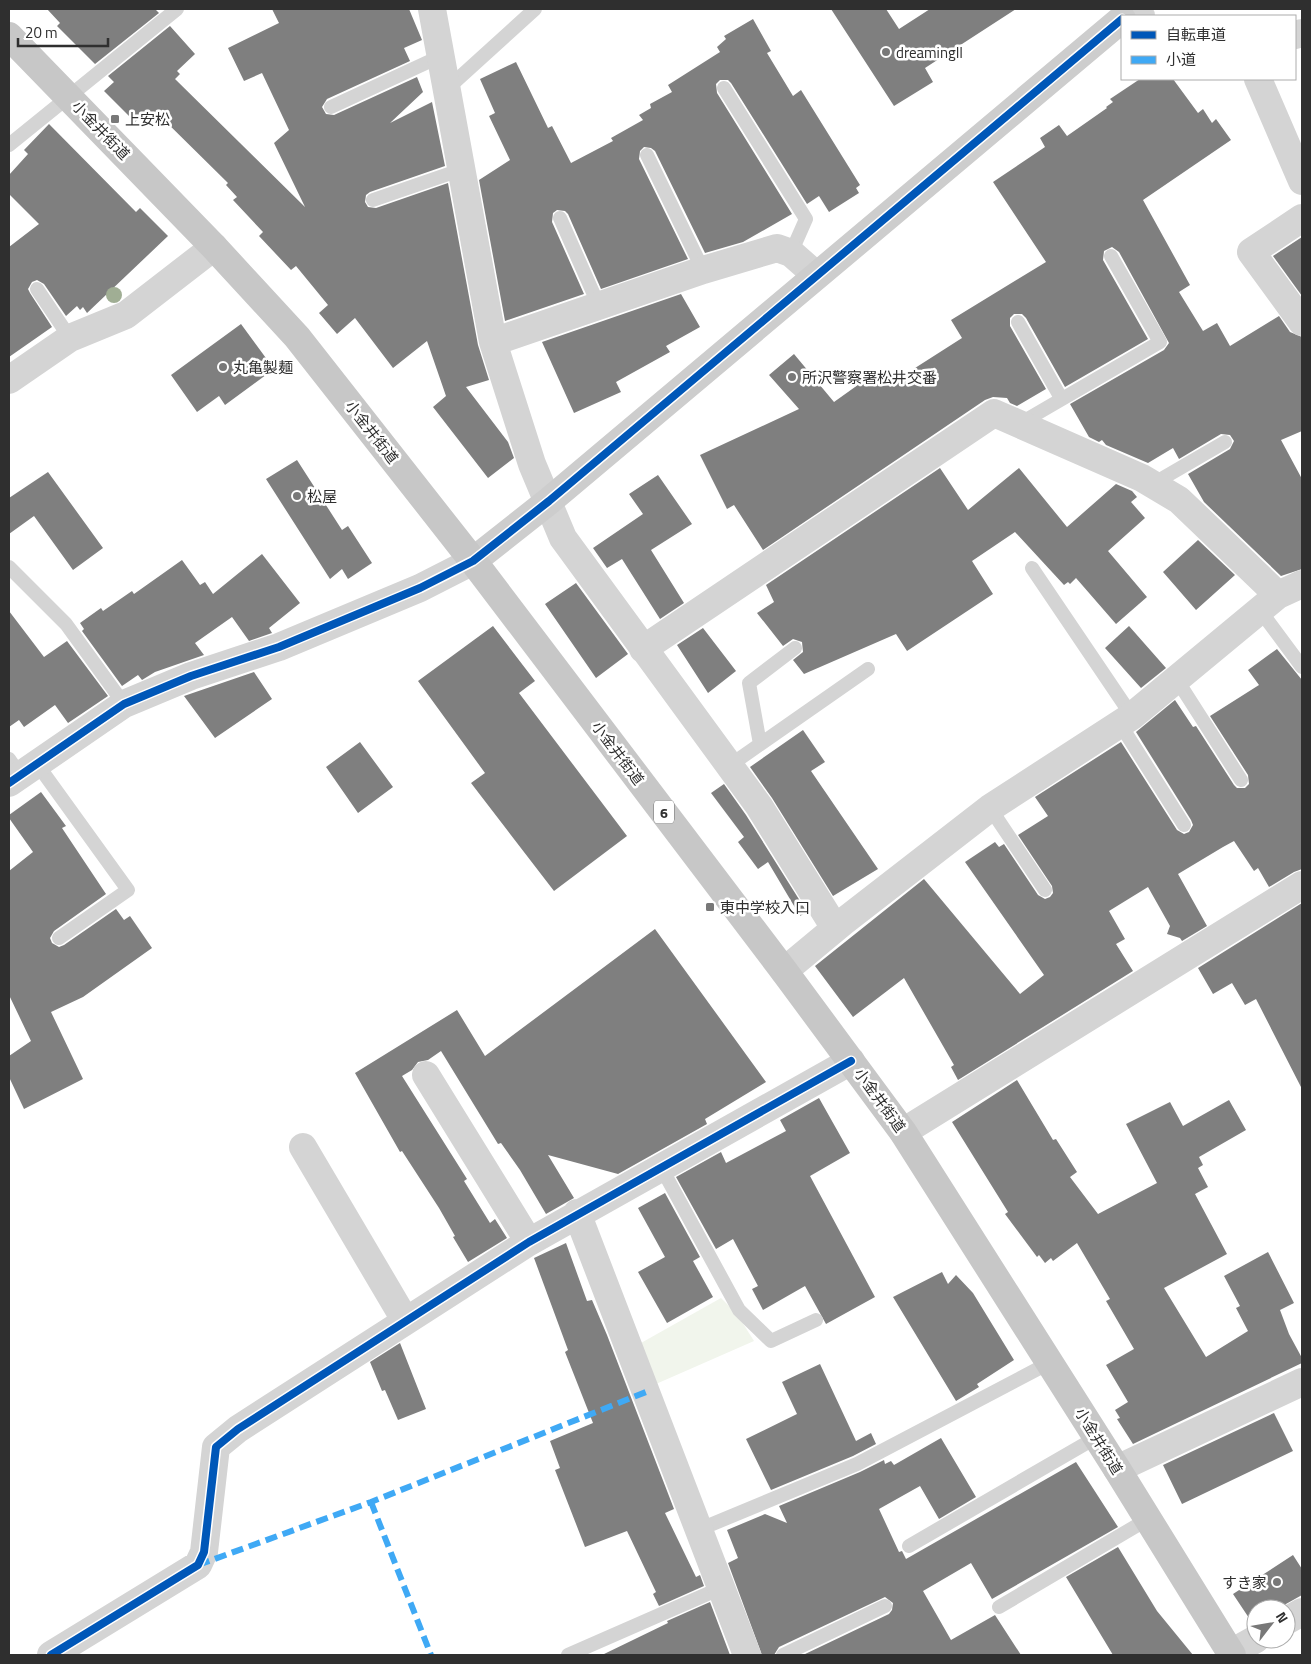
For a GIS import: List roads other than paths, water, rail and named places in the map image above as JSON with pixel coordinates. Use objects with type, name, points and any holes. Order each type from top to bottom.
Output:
[{"type":"main road","name":"小金井街道","points":[[9,36],[214,247],[297,337],[473,561],[784,971],[903,1132],[1097,1437],[1231,1654]]},
{"type":"street","points":[[432,9],[463,169],[493,342],[532,464],[563,538],[759,806],[835,928]]},
{"type":"street","points":[[19,770],[124,704],[191,676],[288,643],[420,588],[473,561],[549,501],[1121,21]]},
{"type":"street","points":[[1258,80],[1302,181]]},
{"type":"street","points":[[1302,218],[1251,252],[1302,322]]},
{"type":"street","points":[[9,380],[70,338],[126,315],[214,247]]},
{"type":"street","points":[[493,342],[703,270],[777,248],[791,253],[816,275]]},
{"type":"street","points":[[643,649],[994,413],[1142,478],[1178,500],[1268,602]]},
{"type":"street","points":[[784,971],[835,928],[990,808],[1126,720],[1177,680],[1268,602],[1302,584]]},
{"type":"street","points":[[903,1132],[1302,885]]},
{"type":"street","points":[[51,1655],[198,1565],[204,1552],[216,1447],[238,1429],[405,1320],[577,1213],[851,1061]]},
{"type":"street","points":[[426,1075],[529,1242]]},
{"type":"street","points":[[303,1147],[405,1320]]},
{"type":"street","points":[[577,1213],[747,1655]]},
{"type":"street","points":[[1117,1469],[1302,1382]]},
{"type":"street","points":[[1231,1654],[1246,1645]]},
{"type":"lane","points":[[9,145],[177,9]]},
{"type":"lane","points":[[448,88],[535,9]]},
{"type":"lane","points":[[331,107],[441,56]]},
{"type":"lane","points":[[724,88],[806,219],[791,253]]},
{"type":"lane","points":[[647,155],[703,270]]},
{"type":"lane","points":[[373,200],[463,169]]},
{"type":"lane","points":[[560,218],[599,306]]},
{"type":"lane","points":[[1019,424],[1160,342],[1111,256]]},
{"type":"lane","points":[[37,289],[70,338]]},
{"type":"lane","points":[[1018,322],[1061,398]]},
{"type":"lane","points":[[1151,485],[1225,442]]},
{"type":"lane","points":[[9,568],[66,624],[124,704]]},
{"type":"lane","points":[[1032,568],[1126,720],[1184,825]]},
{"type":"lane","points":[[1268,602],[1302,666]]},
{"type":"lane","points":[[760,744],[749,683],[795,648]]},
{"type":"lane","points":[[729,766],[868,669]]},
{"type":"lane","points":[[1177,680],[1241,780]]},
{"type":"lane","points":[[19,770],[128,890],[59,938]]},
{"type":"lane","points":[[990,808],[1045,890]]},
{"type":"lane","points":[[661,1167],[739,1310],[772,1341],[816,1320]]},
{"type":"lane","points":[[698,1530],[857,1464],[1049,1363]]},
{"type":"lane","points":[[909,1546],[1097,1437]]},
{"type":"lane","points":[[999,1607],[1148,1519]]},
{"type":"lane","points":[[568,1655],[721,1588]]},
{"type":"lane","points":[[782,1655],[885,1606]]},
{"type":"place","name":"dreamingII","points":[[886,52]]},
{"type":"place","name":"上安松","points":[[115,119]]},
{"type":"place","name":"丸亀製麺","points":[[223,367]]},
{"type":"place","name":"所沢警察署松井交番","points":[[792,377]]},
{"type":"place","name":"松屋","points":[[297,496]]},
{"type":"place","name":"東中学校入口","points":[[710,907]]},
{"type":"place","name":"すき家","points":[[1277,1582]]}]
